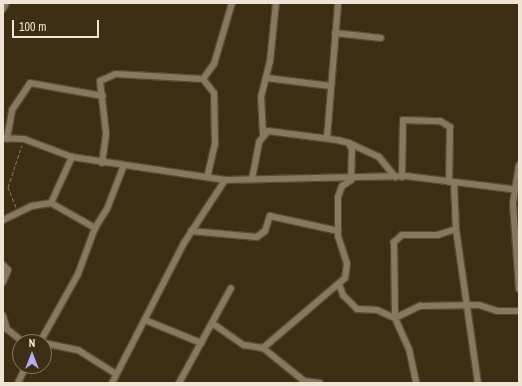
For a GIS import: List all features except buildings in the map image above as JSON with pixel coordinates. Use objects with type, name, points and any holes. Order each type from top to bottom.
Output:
[{"type":"street","points":[[3,9],[6,3]]},
{"type":"street","points":[[203,79],[214,64],[232,3]]},
{"type":"street","points":[[252,179],[263,134],[261,97],[267,78],[276,3]]},
{"type":"street","points":[[327,138],[330,86],[338,3]]},
{"type":"street","points":[[335,33],[381,38]]},
{"type":"street","points":[[102,163],[106,144],[103,96],[100,81],[116,74],[203,79],[214,93],[214,144],[208,174]]},
{"type":"street","points":[[267,78],[330,86]]},
{"type":"street","points":[[103,96],[30,83],[12,110],[5,138],[24,139],[72,157],[102,163],[208,174],[225,180],[351,180],[402,177],[517,189]]},
{"type":"street","points":[[402,177],[403,120],[440,121],[450,127],[452,183],[456,229],[478,383]]},
{"type":"street","points":[[263,134],[275,131],[327,138],[349,143],[379,157],[395,177]]},
{"type":"street","points":[[263,348],[293,319],[316,306],[340,284],[347,264],[338,231],[339,192],[351,180],[349,143]]},
{"type":"street","points":[[51,204],[72,157]]},
{"type":"street","points":[[44,334],[78,274],[95,228],[107,209],[124,165]]},
{"type":"street","points":[[519,166],[514,249],[519,289]]},
{"type":"street","points":[[112,383],[191,231],[225,180]]},
{"type":"street","points":[[3,220],[32,206],[51,204],[95,228]]},
{"type":"street","points":[[191,231],[257,237],[265,231],[270,216],[338,231]]},
{"type":"street","points":[[416,383],[409,349],[395,318],[394,242],[402,235],[438,235],[456,229]]},
{"type":"street","points":[[3,265],[8,270],[3,282]]},
{"type":"street","points":[[340,284],[343,295],[357,308],[377,310],[395,318],[420,306],[467,307],[479,305],[497,311],[519,311]]},
{"type":"street","points":[[179,383],[231,288]]},
{"type":"street","points":[[3,316],[7,329],[13,334]]},
{"type":"street","points":[[145,320],[201,343]]},
{"type":"street","points":[[212,323],[244,345],[263,348],[304,381],[320,383]]},
{"type":"street","points":[[52,345],[78,350],[116,374]]},
{"type":"path","points":[[17,214],[8,187],[24,139]]}]
